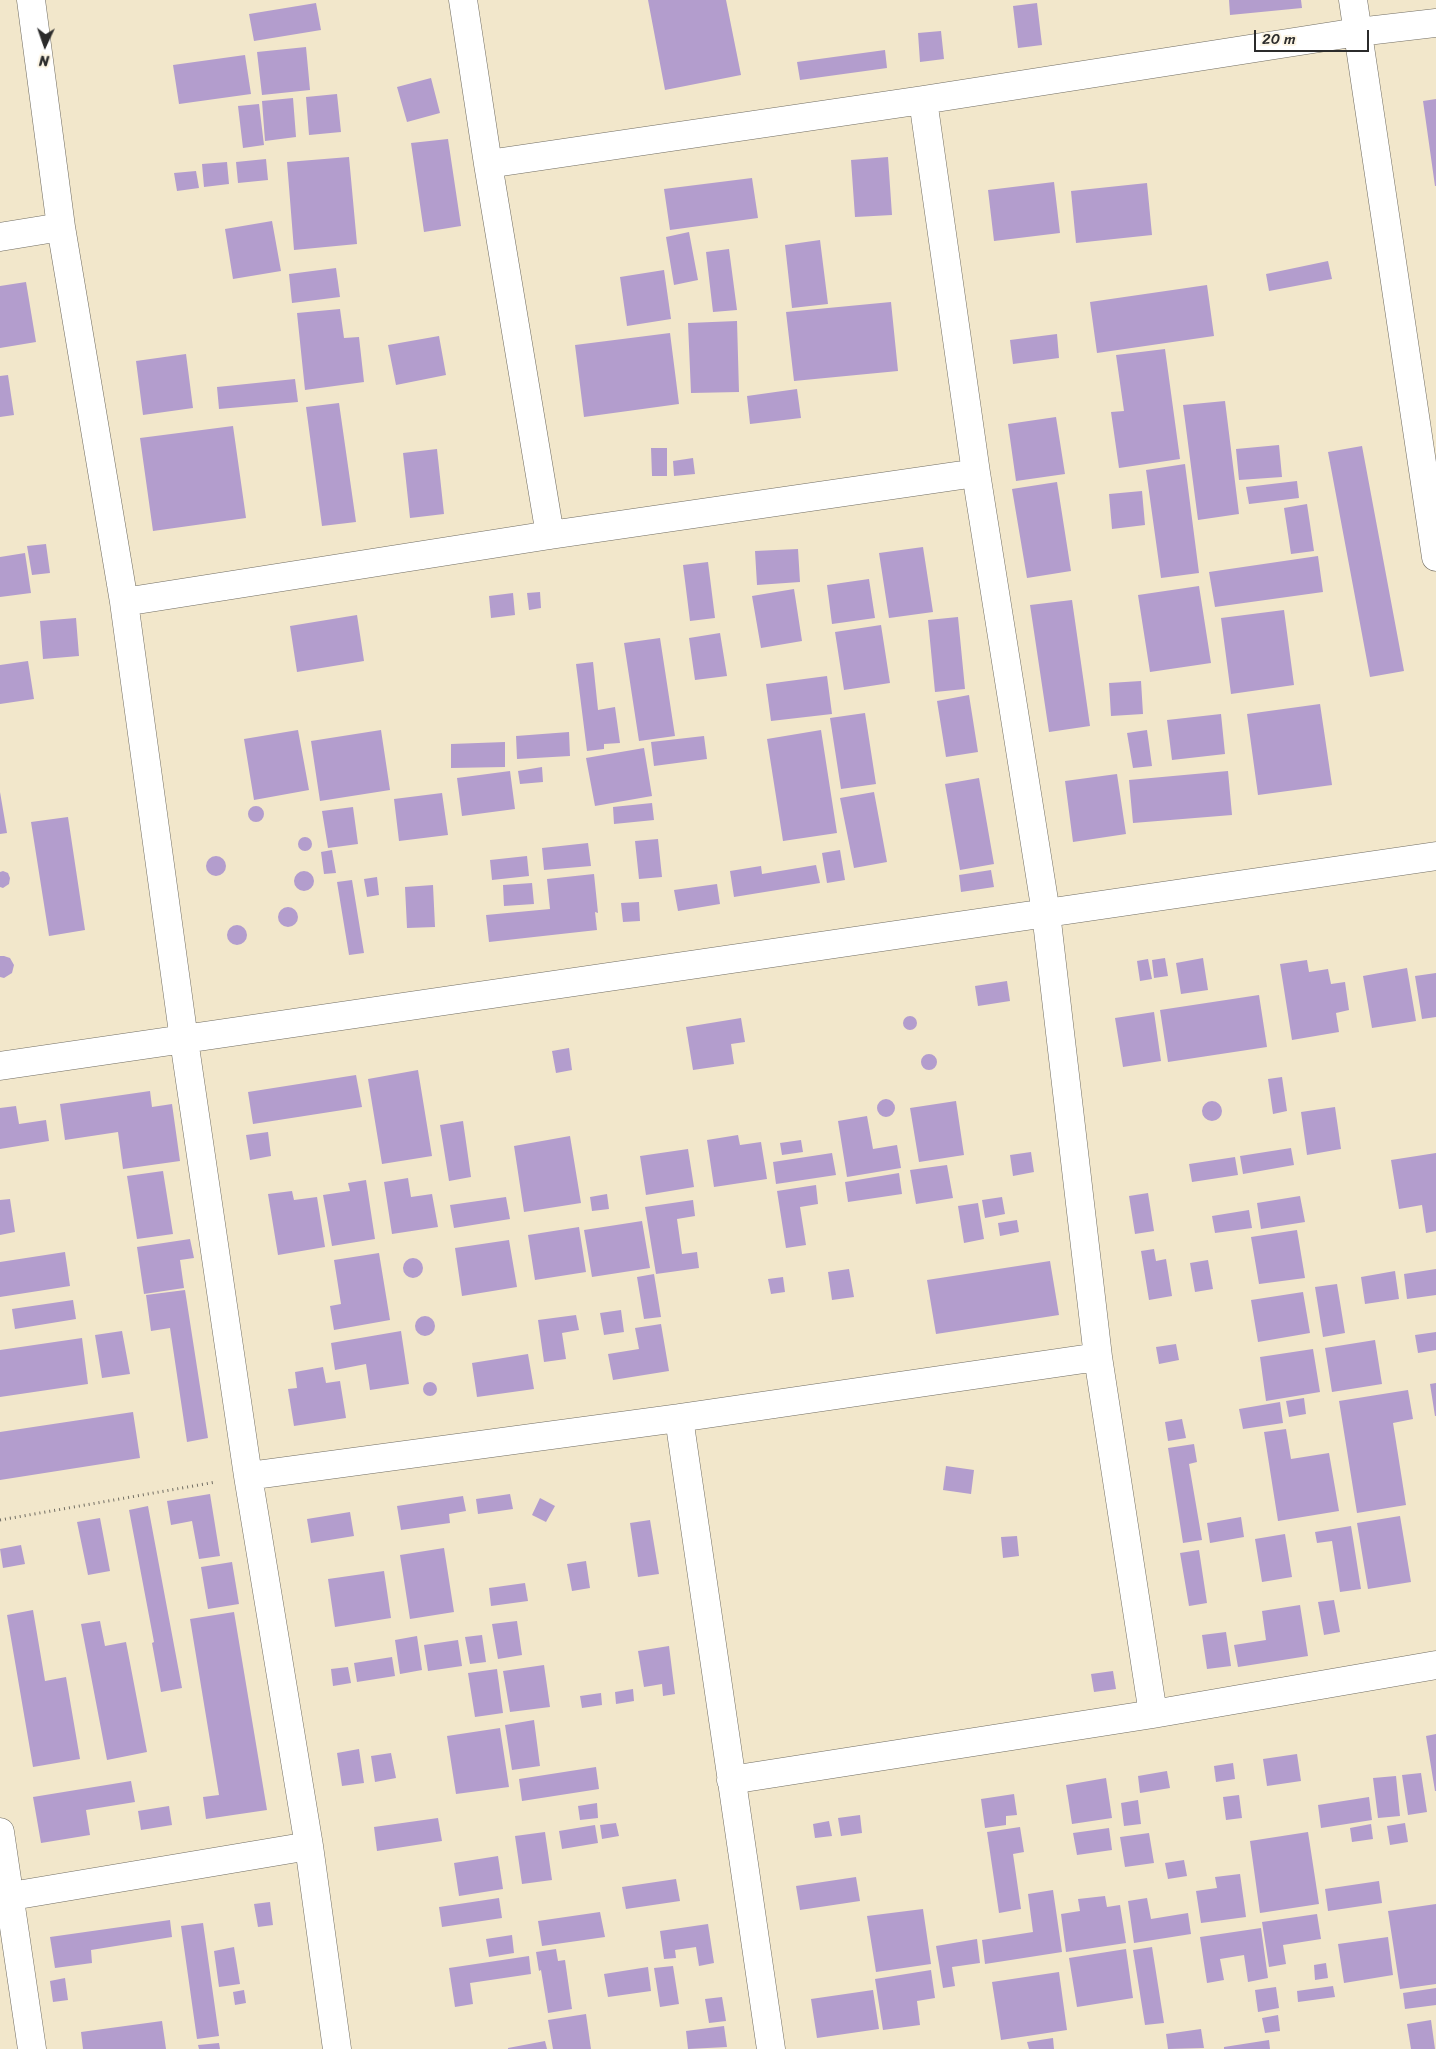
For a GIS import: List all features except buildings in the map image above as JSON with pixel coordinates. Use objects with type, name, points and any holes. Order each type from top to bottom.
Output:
[{"type":"street","points":[[32,0],[61,227],[124,602],[184,1040],[248,1476],[309,1846],[336,2049]]},
{"type":"street","points":[[463,0],[488,164],[550,535]]},
{"type":"street","points":[[1353,0],[1436,556]]},
{"type":"street","points":[[488,164],[923,100],[1358,32],[1436,23]]},
{"type":"street","points":[[923,100],[976,473],[1046,913],[1098,1358],[1153,1714]]},
{"type":"street","points":[[0,237],[61,227]]},
{"type":"street","points":[[124,602],[550,535],[976,473]]},
{"type":"street","points":[[0,1066],[1436,856]]},
{"type":"street","points":[[248,1476],[679,1418],[1098,1358]]},
{"type":"street","points":[[679,1418],[771,2049]]},
{"type":"street","points":[[732,1780],[1153,1714],[1436,1665]]},
{"type":"street","points":[[0,1832],[5,1897],[32,2049]]},
{"type":"street","points":[[5,1897],[309,1846]]},
{"type":"path","points":[[0,1520],[248,1476]]}]
